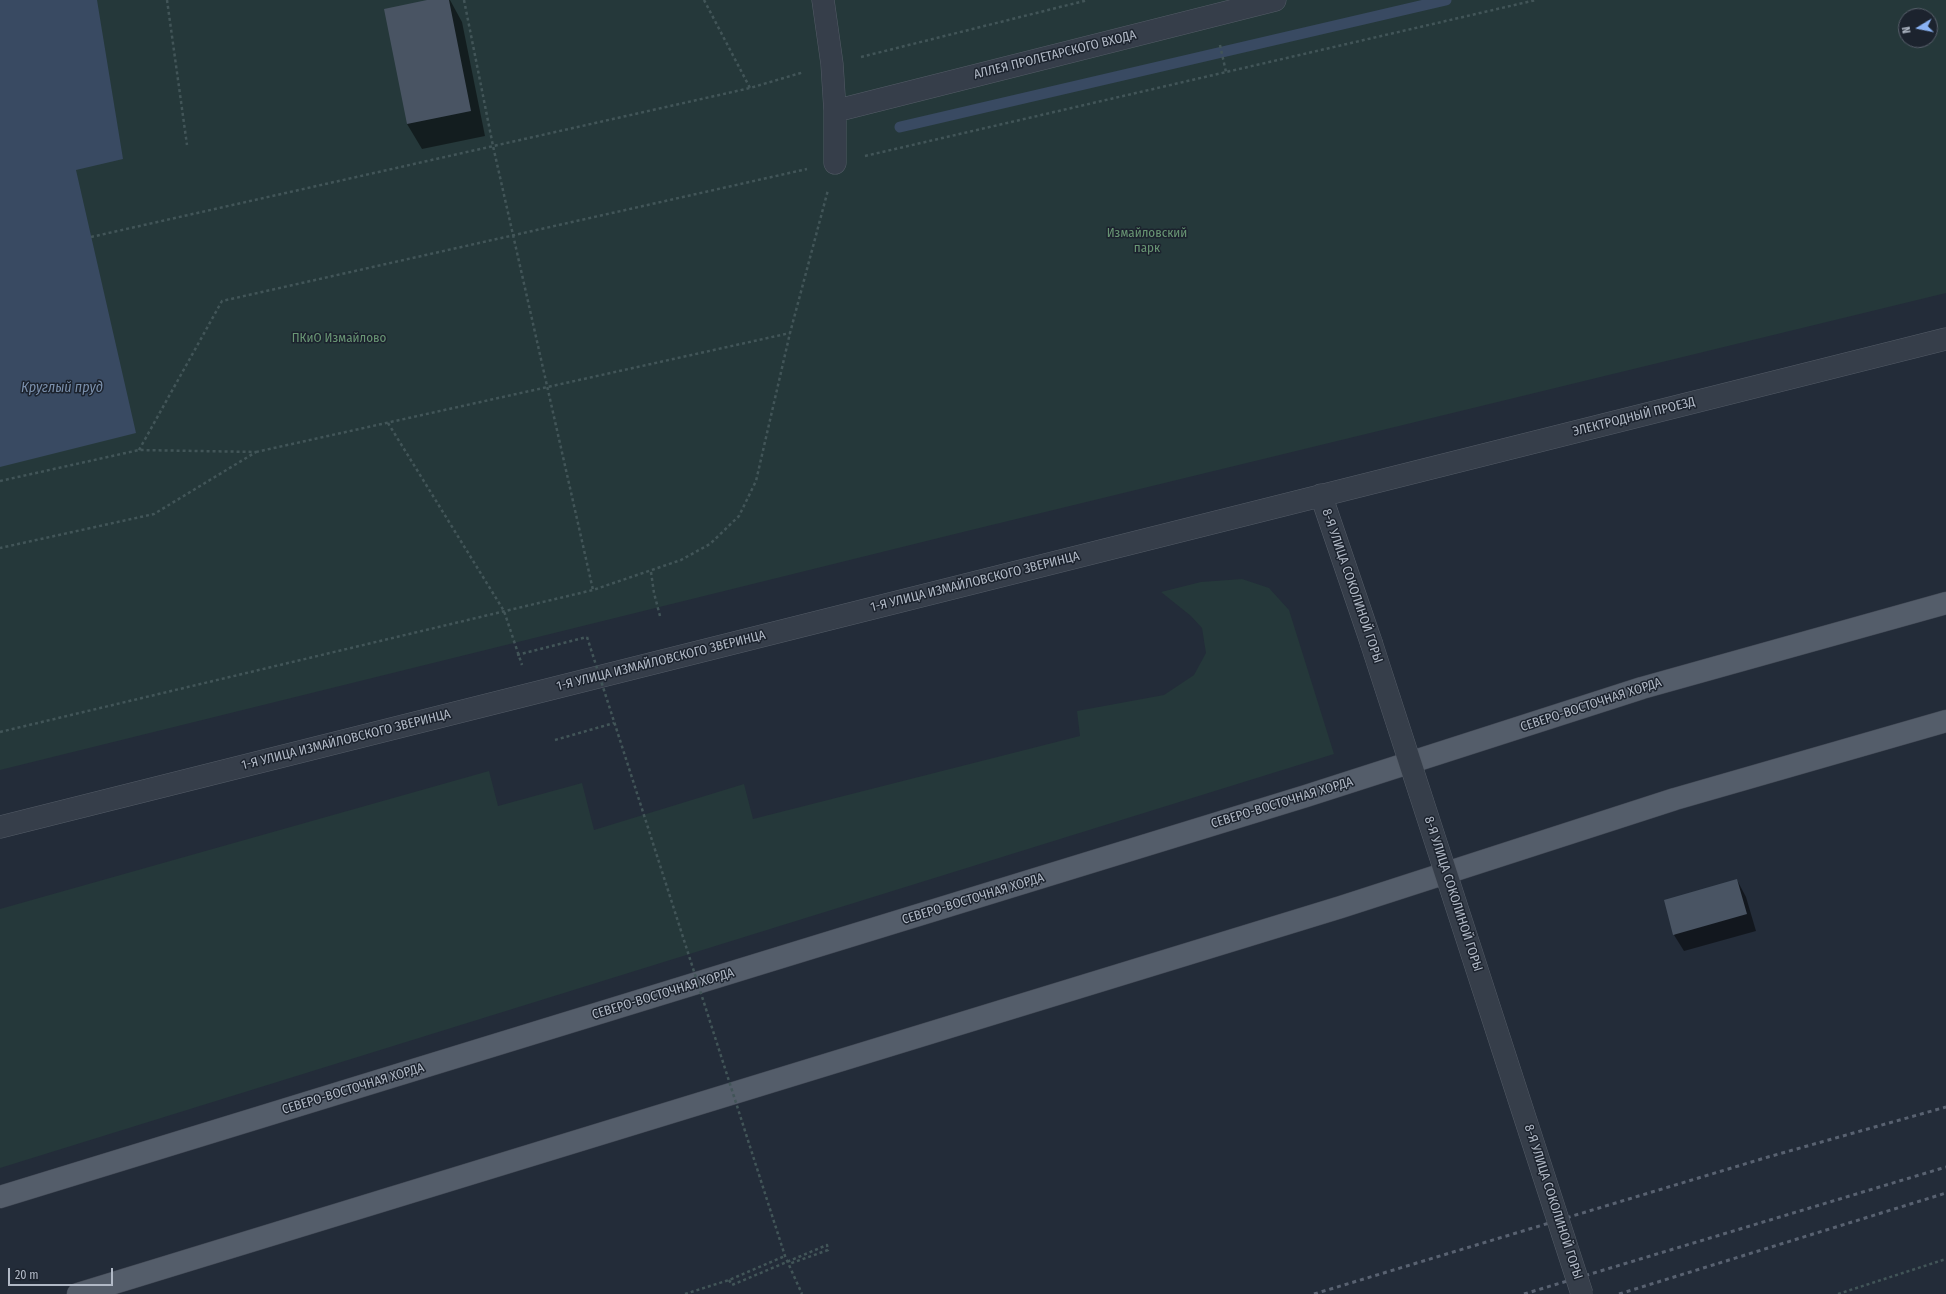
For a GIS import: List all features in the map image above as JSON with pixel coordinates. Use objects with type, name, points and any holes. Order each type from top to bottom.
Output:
[{"type":"main road","name":"СЕВЕРО-ВОСТОЧНАЯ ХОРДА","points":[[0,1197],[1298,799],[1642,688],[1946,603]]},
{"type":"main road","points":[[78,1294],[1341,907],[1675,799],[1946,721]]},
{"type":"street","points":[[823,0],[832,64],[835,111],[835,163]]},
{"type":"street","name":"АЛЛЕЯ ПРОЛЕТАРСКОГО ВХОДА","points":[[835,111],[1275,0]]},
{"type":"street","name":"ЭЛЕКТРОДНЫЙ ПРОЕЗД","points":[[1321,495],[1946,339]]},
{"type":"street","name":"8-Я УЛИЦА СОКОЛИНОЙ ГОРЫ","points":[[1321,495],[1371,642],[1582,1294]]},
{"type":"street","name":"1-Я УЛИЦА ИЗМАЙЛОВСКОГО ЗВЕРИНЦА","points":[[0,827],[1321,495]]},
{"type":"path","points":[[167,0],[187,144]]},
{"type":"path","points":[[464,0],[493,146],[593,590]]},
{"type":"path","points":[[704,0],[750,88]]},
{"type":"path","points":[[91,237],[750,88],[832,64],[1088,0]]},
{"type":"path","points":[[139,450],[222,301],[835,163],[1536,0]]},
{"type":"path","points":[[1220,44],[1226,72]]},
{"type":"path","points":[[0,732],[593,590],[651,572],[681,560],[710,544],[739,516],[756,481],[790,333],[835,163]]},
{"type":"path","points":[[0,481],[139,450],[256,452],[790,333]]},
{"type":"path","points":[[388,422],[504,611],[520,666],[527,664]]},
{"type":"path","points":[[0,548],[154,514],[256,452]]},
{"type":"path","points":[[651,572],[654,593],[660,616]]},
{"type":"path","points":[[517,655],[587,637],[785,1256],[802,1294]]},
{"type":"path","points":[[556,740],[614,723]]},
{"type":"path","points":[[729,1280],[732,1285],[827,1245],[828,1250],[789,1264]]},
{"type":"path","points":[[685,1294],[729,1280],[785,1256]]},
{"type":"path","points":[[1838,1294],[1946,1259]]},
{"type":"green space","name":"ПКиО Измайлово","points":[[0,0],[1946,0],[1946,293],[967,531],[0,770]]},
{"type":"green space","points":[[1242,579],[1269,588],[1289,610],[1334,754],[0,1168],[0,909],[489,771],[498,806],[582,783],[594,830],[744,784],[753,819],[1080,736],[1077,711],[1164,695],[1194,675],[1206,653],[1202,628],[1191,616],[1161,592],[1201,582]]},
{"type":"water","name":"Круглый пруд","points":[[0,0],[97,0],[123,159],[76,170],[136,433],[0,467]]},
{"type":"building","points":[[427,0],[449,0],[471,111],[407,124],[384,9]]},
{"type":"building","points":[[1737,879],[1747,914],[1673,935],[1664,900]]},
{"type":"waterway","points":[[900,127],[1446,0]]},
{"type":"railway","points":[[1314,1294],[1768,1157],[1946,1107]]},
{"type":"railway","points":[[1524,1294],[1946,1167]]},
{"type":"railway","points":[[1619,1294],[1946,1193]]},
{"type":"park label","name":"Измайловский парк","points":[[1147,240]]}]
